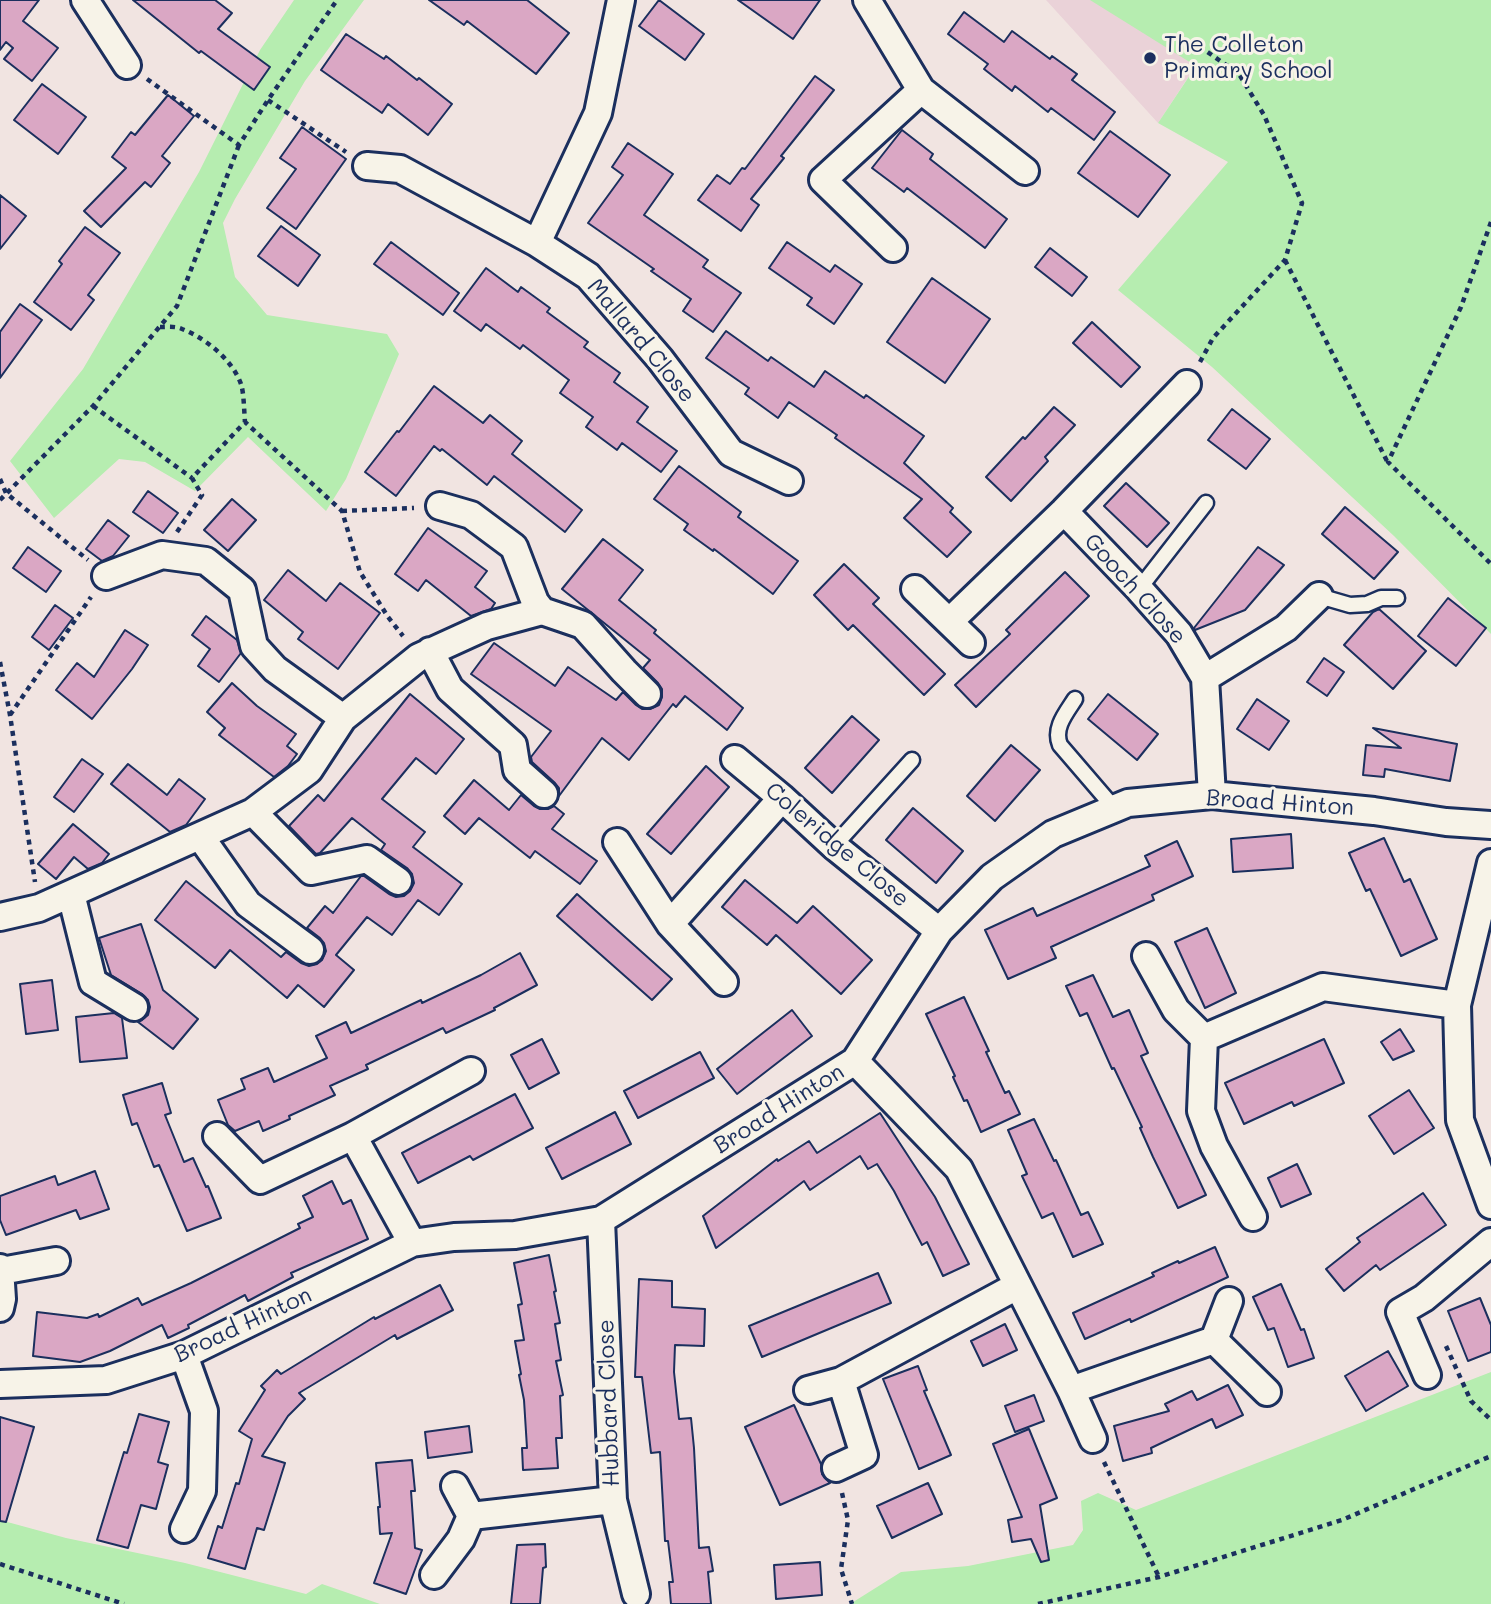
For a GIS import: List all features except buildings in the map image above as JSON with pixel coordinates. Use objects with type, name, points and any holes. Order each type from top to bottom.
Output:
[{"type":"street","points":[[85,0],[127,65]]},
{"type":"street","points":[[537,243],[598,113],[621,0]]},
{"type":"street","points":[[867,0],[921,90],[1025,171]]},
{"type":"street","points":[[894,248],[823,180],[921,90]]},
{"type":"street","name":"Mallard Close","points":[[367,166],[400,169],[537,243],[588,276],[660,359],[730,453],[789,481]]},
{"type":"street","points":[[950,621],[1064,511],[1187,384]]},
{"type":"street","points":[[440,506],[471,515],[514,547],[535,602],[542,611],[583,625],[647,694]]},
{"type":"street","name":"Gooch Close","points":[[1064,511],[1179,634],[1205,678],[1212,795]]},
{"type":"street","points":[[106,576],[162,555],[206,561],[242,590],[254,646],[275,669],[343,718]]},
{"type":"street","points":[[915,589],[971,643]]},
{"type":"street","points":[[1205,678],[1286,628],[1319,596]]},
{"type":"street","points":[[0,917],[39,908],[253,812],[309,770],[343,718],[424,654],[487,626],[542,611]]},
{"type":"street","points":[[424,654],[450,689],[513,745],[517,770],[544,794]]},
{"type":"street","name":"Coleridge Close","points":[[735,760],[782,798],[834,846],[939,931]]},
{"type":"street","name":"Broad Hinton","points":[[0,1384],[106,1380],[184,1355],[412,1243],[454,1237],[515,1235],[601,1220],[855,1061],[939,931],[992,877],[1053,834],[1128,803],[1212,795],[1374,810],[1446,822],[1491,825]]},
{"type":"street","points":[[670,924],[782,798]]},
{"type":"street","points":[[253,812],[311,871],[367,859],[398,881]]},
{"type":"street","points":[[201,836],[248,904],[310,950]]},
{"type":"street","points":[[617,842],[670,924],[724,982]]},
{"type":"street","points":[[1491,863],[1457,1005],[1460,1120],[1491,1205]]},
{"type":"street","points":[[71,894],[93,982],[134,1007]]},
{"type":"street","points":[[1146,956],[1176,1010],[1204,1038],[1201,1111],[1214,1146],[1253,1217]]},
{"type":"street","points":[[1204,1038],[1323,987],[1457,1005]]},
{"type":"street","points":[[855,1061],[959,1169],[1072,1390],[1093,1439]]},
{"type":"street","points":[[217,1136],[260,1180],[353,1136],[471,1071]]},
{"type":"street","points":[[353,1136],[412,1243]]},
{"type":"street","name":"Hubbard Close","points":[[471,1516],[613,1500],[601,1220]]},
{"type":"street","points":[[1427,1375],[1400,1312],[1424,1298],[1491,1242]]},
{"type":"street","points":[[0,1308],[1,1270],[56,1261]]},
{"type":"street","points":[[808,1390],[841,1381],[1017,1286]]},
{"type":"street","points":[[1072,1390],[1214,1340],[1229,1301]]},
{"type":"street","points":[[1214,1340],[1266,1392]]},
{"type":"street","points":[[184,1355],[204,1411],[202,1491],[184,1529]]},
{"type":"street","points":[[836,1468],[864,1455],[841,1381]]},
{"type":"street","points":[[434,1575],[461,1539],[471,1516],[455,1486]]},
{"type":"street","points":[[613,1500],[636,1594]]},
{"type":"lane","points":[[1139,589],[1206,503]]},
{"type":"lane","points":[[1319,596],[1350,605],[1367,604],[1381,598],[1397,598]]},
{"type":"lane","points":[[1075,699],[1062,719],[1057,738],[1060,745],[1115,809]]},
{"type":"lane","points":[[834,846],[912,760]]},
{"type":"path","points":[[0,500],[93,406],[177,306],[239,145],[337,0]]},
{"type":"path","points":[[1206,51],[1239,74],[1264,115],[1302,203],[1285,260],[1213,338]]},
{"type":"path","points":[[127,65],[239,145]]},
{"type":"path","points":[[268,100],[367,166]]},
{"type":"path","points":[[1388,462],[1461,307],[1491,222]]},
{"type":"path","points":[[1285,260],[1388,462],[1491,564]]},
{"type":"path","points":[[160,327],[179,327],[198,337],[215,349],[230,365],[241,385],[246,422],[342,511],[360,572],[388,617],[424,654]]},
{"type":"path","points":[[93,406],[192,478],[202,495],[162,555]]},
{"type":"path","points":[[192,478],[246,422]]},
{"type":"path","points":[[0,479],[6,494],[106,576],[10,715]]},
{"type":"path","points":[[342,511],[440,506]]},
{"type":"path","points":[[0,662],[39,908]]},
{"type":"path","points":[[1445,1342],[1471,1401],[1491,1420]]},
{"type":"path","points":[[1093,1439],[1159,1577]]},
{"type":"path","points":[[1038,1604],[1159,1577],[1342,1520],[1491,1456]]},
{"type":"path","points":[[836,1468],[848,1520],[841,1569],[852,1604]]},
{"type":"path","points":[[0,1564],[124,1604]]},
{"type":"shaded area","name":"The Colleton Primary School","points":[[1046,0],[1239,0],[1158,123]]},
{"type":"green space","points":[[294,0],[364,0],[305,81],[223,223],[235,277],[267,315],[387,334],[399,354],[346,479],[326,511],[248,437],[195,491],[145,462],[119,459],[54,518],[10,461],[83,369],[199,172],[260,50]]},
{"type":"green space","points":[[1090,0],[1491,0],[1491,634],[1394,536],[1212,367],[1118,290],[1228,162],[1158,123],[1196,66]]},
{"type":"green space","points":[[1491,1372],[1491,1604],[850,1604],[901,1572],[968,1566],[1073,1545],[1083,1530],[1081,1501],[1098,1493],[1136,1510]]},
{"type":"green space","points":[[0,1520],[306,1594],[322,1584],[380,1604],[0,1604]]},
{"type":"place","name":"The Colleton Primary School","points":[[1150,58]]}]
